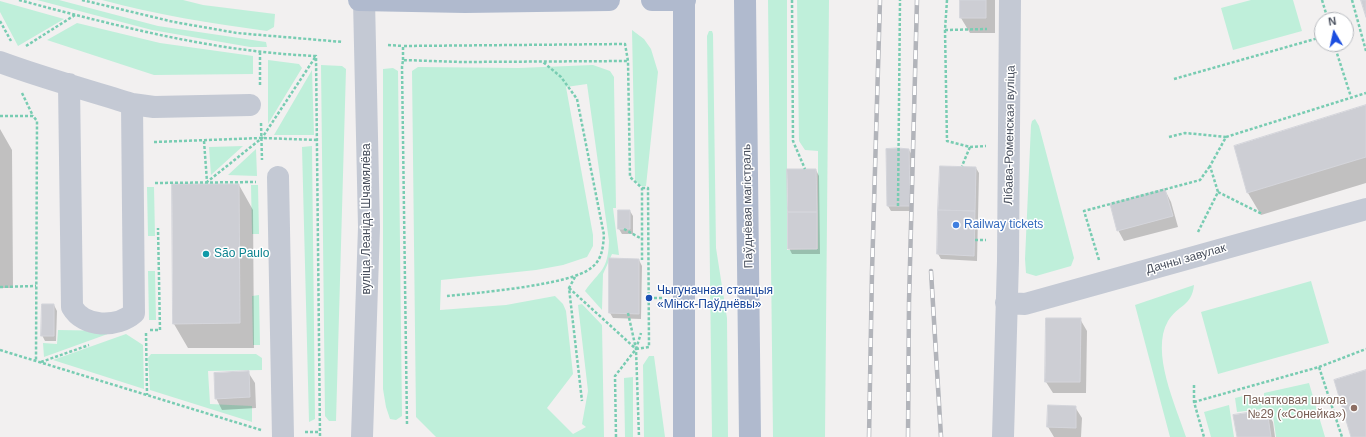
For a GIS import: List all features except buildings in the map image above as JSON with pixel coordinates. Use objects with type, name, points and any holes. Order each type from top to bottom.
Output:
[{"type":"main road","points":[[359,0],[465,2],[609,0]]},
{"type":"main road","points":[[652,0],[684,0],[684,437]]},
{"type":"main road","name":"Паўднёвая магістраль","points":[[745,0],[750,437]]},
{"type":"street","name":"вуліца Леаніда Шчамялёва","points":[[362,437],[369,227],[364,0]]},
{"type":"street","name":"Лібава-Роменская вуліца","points":[[1003,437],[1006,303],[1009,246],[1010,0]]},
{"type":"street","points":[[0,62],[132,104],[154,108],[250,105]]},
{"type":"street","points":[[69,84],[72,307],[77,315],[87,321],[106,323],[125,321],[134,313],[132,104]]},
{"type":"street","points":[[270,180],[275,435]]},
{"type":"street","name":"Дачны завулак","points":[[1006,303],[1025,304],[1366,209]]},
{"type":"path","points":[[20,0],[75,15],[211,45],[260,52],[316,56]]},
{"type":"path","points":[[82,0],[174,22],[237,33],[292,39]]},
{"type":"path","points":[[792,0],[794,141],[805,169]]},
{"type":"path","points":[[898,206],[900,0]]},
{"type":"path","points":[[947,0],[945,30],[947,141],[970,147],[989,146]]},
{"type":"path","points":[[1322,0],[1326,12]]},
{"type":"path","points":[[1352,0],[1366,51]]},
{"type":"path","points":[[23,48],[75,15]]},
{"type":"path","points":[[945,30],[994,29]]},
{"type":"path","points":[[1174,79],[1314,39]]},
{"type":"path","points":[[407,424],[402,67],[403,46],[625,44],[628,61],[630,177],[642,188],[648,188],[649,347],[636,349]]},
{"type":"path","points":[[1337,52],[1351,97]]},
{"type":"path","points":[[207,182],[262,138],[316,56]]},
{"type":"path","points":[[316,56],[318,140],[317,292],[320,437]]},
{"type":"path","points":[[403,60],[543,62],[628,61]]},
{"type":"path","points":[[447,296],[503,290],[575,277],[590,269],[598,261],[603,249],[604,235],[577,99],[561,77],[543,62]]},
{"type":"path","points":[[21,92],[33,116],[38,121],[36,361]]},
{"type":"path","points":[[1169,137],[1185,133],[1226,137],[1366,92]]},
{"type":"path","points":[[0,116],[33,116]]},
{"type":"path","points":[[1101,267],[1084,211],[1200,180],[1210,166],[1226,137]]},
{"type":"path","points":[[150,142],[262,138],[318,140]]},
{"type":"path","points":[[204,141],[207,182]]},
{"type":"path","points":[[962,166],[970,147]]},
{"type":"path","points":[[1198,233],[1218,192],[1210,166]]},
{"type":"path","points":[[151,184],[270,180]]},
{"type":"path","points":[[642,188],[642,260]]},
{"type":"path","points":[[1218,192],[1267,216]]},
{"type":"path","points":[[624,229],[642,238]]},
{"type":"path","points":[[974,240],[988,240]]},
{"type":"path","points":[[575,277],[569,288],[582,400]]},
{"type":"path","points":[[0,287],[36,286]]},
{"type":"path","points":[[569,288],[636,349]]},
{"type":"path","points":[[628,313],[636,349],[639,437]]},
{"type":"path","points":[[146,330],[147,395]]},
{"type":"path","points":[[616,437],[615,376],[636,349],[641,333]]},
{"type":"path","points":[[1194,402],[1319,367],[1366,349]]},
{"type":"path","points":[[0,350],[275,435]]},
{"type":"path","points":[[1319,367],[1342,437]]},
{"type":"path","points":[[1194,385],[1194,402],[1204,437]]},
{"type":"green space","points":[[37,0],[59,0],[158,26],[266,42],[267,47],[250,47],[152,30]]},
{"type":"green space","points":[[102,0],[183,0],[203,5],[275,14],[274,27],[267,31],[225,25],[163,14]]},
{"type":"green space","points":[[768,0],[787,0],[787,250],[818,249],[818,151],[805,150],[799,141],[797,0],[829,0],[825,437],[773,437]]},
{"type":"green space","points":[[1251,0],[1293,0],[1302,31],[1233,50],[1221,8]]},
{"type":"green space","points":[[0,1],[64,19],[18,46],[0,12]]},
{"type":"green space","points":[[77,23],[160,43],[253,56],[253,74],[154,75],[47,40]]},
{"type":"green space","points":[[632,30],[644,39],[651,49],[658,72],[646,186],[641,186],[635,180]]},
{"type":"green space","points":[[709,31],[712,31],[713,34],[716,248],[727,318],[728,437],[712,437],[707,36]]},
{"type":"green space","points":[[268,60],[299,64],[302,68],[268,124]]},
{"type":"green space","points":[[321,65],[342,66],[346,69],[336,421],[329,421],[325,416]]},
{"type":"green space","points":[[593,65],[610,71],[614,77],[616,208],[613,208],[619,255],[612,254],[603,274],[602,310],[585,291],[605,264],[609,241],[587,84],[566,87],[593,235],[593,246],[587,257],[563,265],[536,270],[441,280],[440,310],[506,305],[555,296],[563,304],[566,311],[573,374],[547,408],[573,434],[586,427],[582,424],[588,391],[578,305],[582,304],[602,325],[604,437],[436,437],[416,417],[412,71],[418,67],[519,68]]},
{"type":"green space","points":[[393,68],[398,71],[402,416],[396,420],[390,419],[383,389],[383,69]]},
{"type":"green space","points":[[312,70],[314,135],[274,135]]},
{"type":"green space","points":[[1035,119],[1039,126],[1074,258],[1071,266],[1036,276],[1026,273],[1025,259],[1031,125],[1032,121]]},
{"type":"green space","points":[[243,146],[211,175],[209,147]]},
{"type":"green space","points":[[312,146],[315,419],[309,422],[302,147]]},
{"type":"green space","points":[[256,149],[257,176],[228,175]]},
{"type":"green space","points":[[251,185],[258,185],[259,234],[252,234]]},
{"type":"green space","points":[[147,187],[154,187],[155,236],[148,236]]},
{"type":"green space","points":[[148,271],[155,271],[156,320],[149,320]]},
{"type":"green space","points":[[1311,281],[1329,343],[1218,374],[1201,312]]},
{"type":"green space","points":[[1194,285],[1193,292],[1188,301],[1168,321],[1163,334],[1163,363],[1166,379],[1186,437],[1170,437],[1135,305]]},
{"type":"green space","points":[[259,295],[260,345],[253,345],[252,296]]},
{"type":"green space","points":[[58,330],[116,331],[44,357],[43,343],[57,344]]},
{"type":"green space","points":[[126,334],[143,345],[144,389],[53,360]]},
{"type":"green space","points":[[151,354],[256,354],[262,358],[262,370],[208,371],[210,404],[252,406],[252,422],[150,390],[148,358]]},
{"type":"green space","points":[[649,356],[654,356],[665,437],[644,437],[643,365]]},
{"type":"green space","points":[[633,377],[633,437],[625,437],[624,378]]},
{"type":"green space","points":[[1309,383],[1325,437],[1276,437],[1272,408],[1237,412],[1235,398],[1247,395],[1249,402],[1264,400],[1264,393]]},
{"type":"green space","points":[[1229,405],[1234,437],[1211,437],[1204,412]]},
{"type":"railway","points":[[869,437],[880,0]]},
{"type":"railway","points":[[908,437],[909,302],[917,0]]},
{"type":"railway","points":[[931,271],[941,437]]},
{"type":"place","name":"Railway tickets","points":[[956,225]]},
{"type":"place","name":"São Paulo","points":[[206,254]]},
{"type":"place","name":"Чыгуначная станцыя «Мінск-Паўднёвы»","points":[[649,298]]},
{"type":"place","name":"Пачатковая школа №29 («Сонейка»)","points":[[1354,408]]}]
